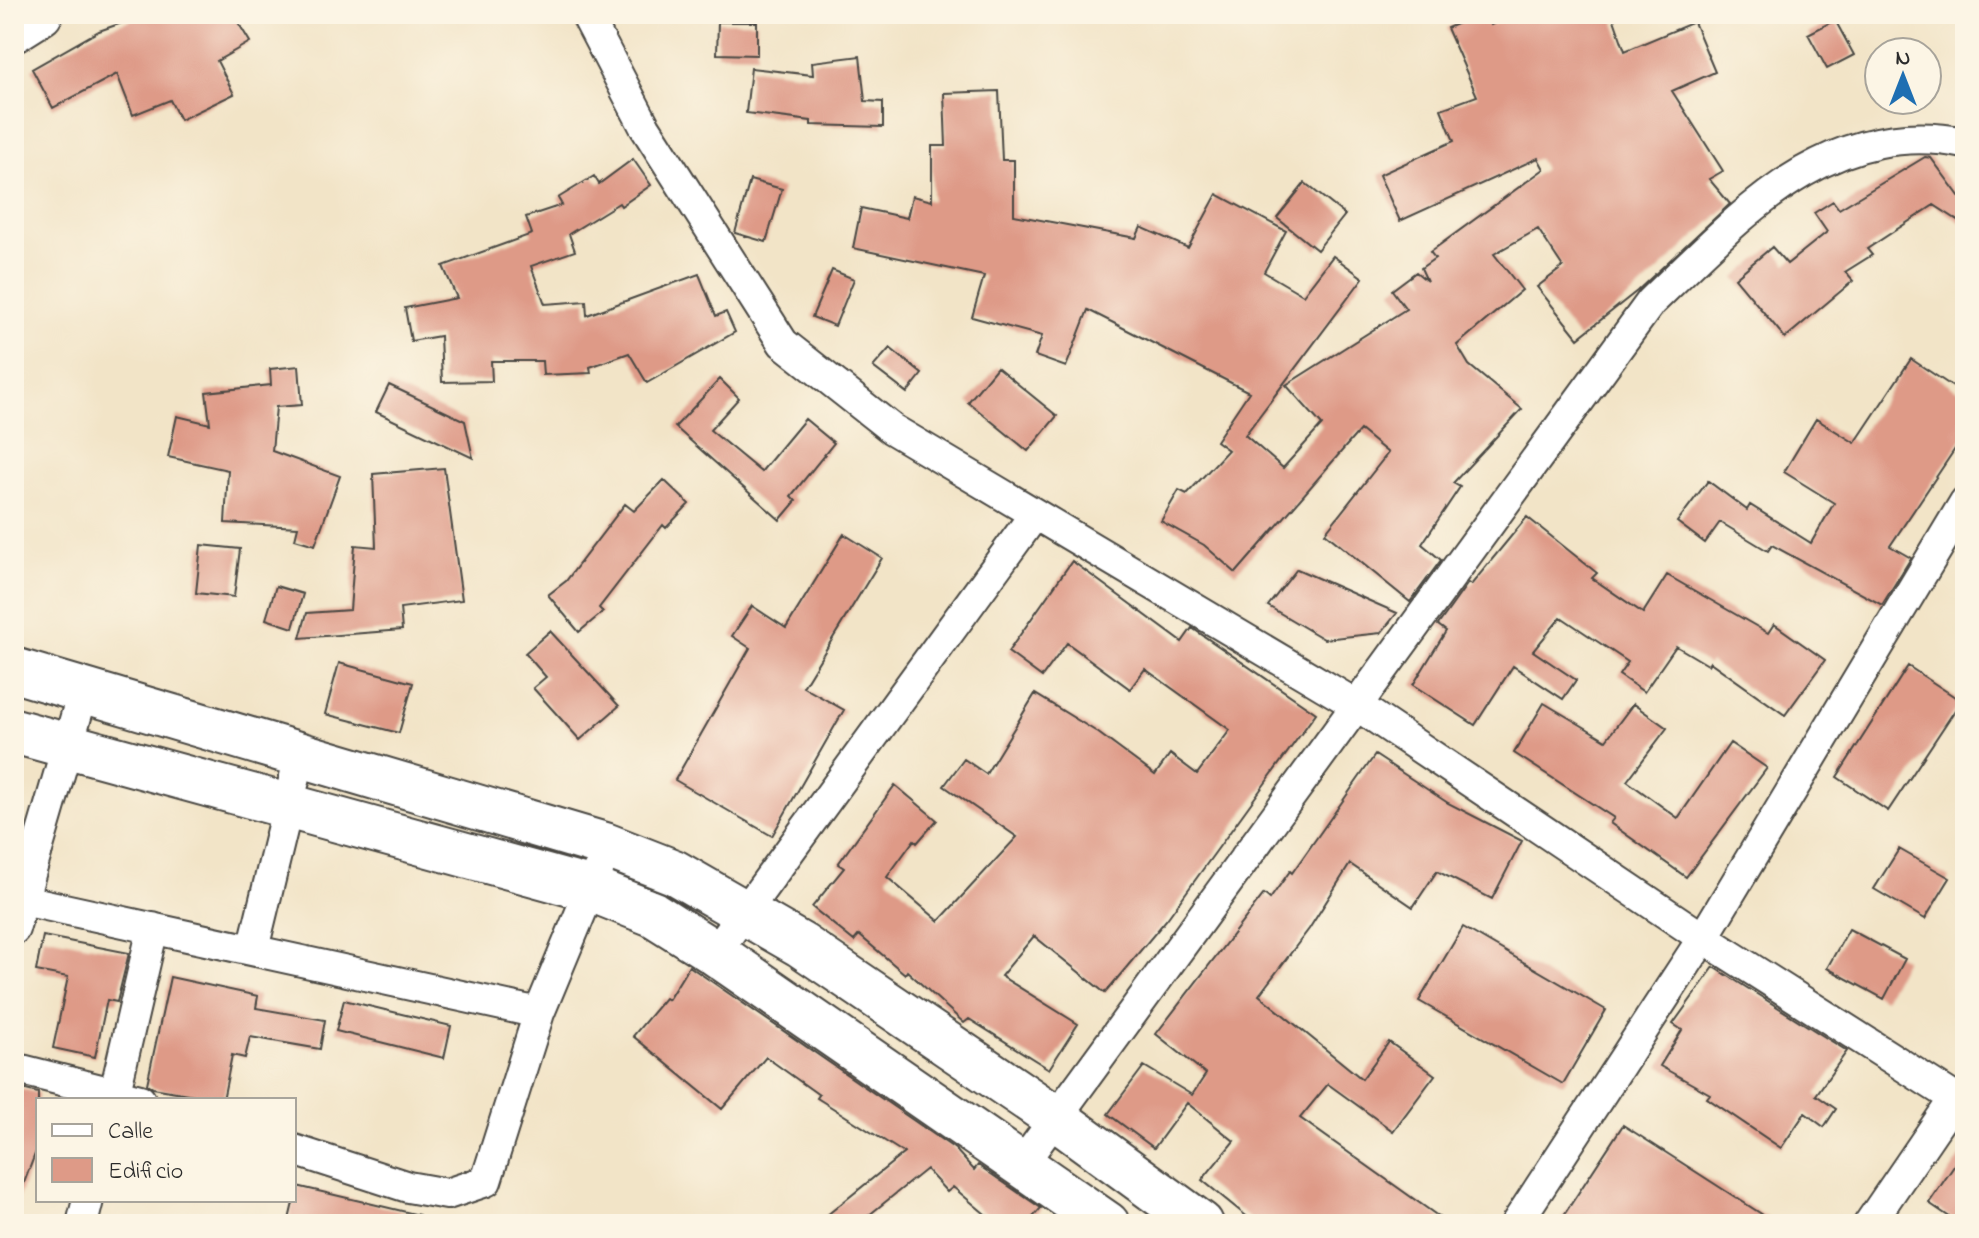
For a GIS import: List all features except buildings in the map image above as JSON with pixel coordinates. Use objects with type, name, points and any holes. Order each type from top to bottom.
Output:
[{"type":"main road","points":[[14,670],[605,845],[674,872],[801,945],[1053,1116],[1201,1224]]},
{"type":"main road","points":[[14,731],[289,804],[593,890],[653,914],[715,953],[1022,1164],[1089,1219]]},
{"type":"street","points":[[14,31],[41,14]]},
{"type":"street","points":[[586,14],[645,127],[783,343],[892,429],[1358,706],[1703,938],[1960,1102],[1869,1224]]},
{"type":"street","points":[[1022,1164],[1053,1116],[1358,706],[1651,302],[1745,212],[1808,167],[1869,143],[1941,138],[1965,143]]},
{"type":"street","points":[[1516,1224],[1703,938],[1965,502]]},
{"type":"street","points":[[715,953],[1035,514]]},
{"type":"street","points":[[14,929],[18,899],[84,689]]},
{"type":"street","points":[[253,949],[300,756]]},
{"type":"street","points":[[296,1151],[408,1187],[447,1194],[486,1181],[539,1013],[593,890],[605,845]]},
{"type":"street","points":[[18,899],[539,1013]]},
{"type":"street","points":[[14,1068],[123,1097],[153,928]]},
{"type":"street","points":[[82,1224],[88,1202]]}]
